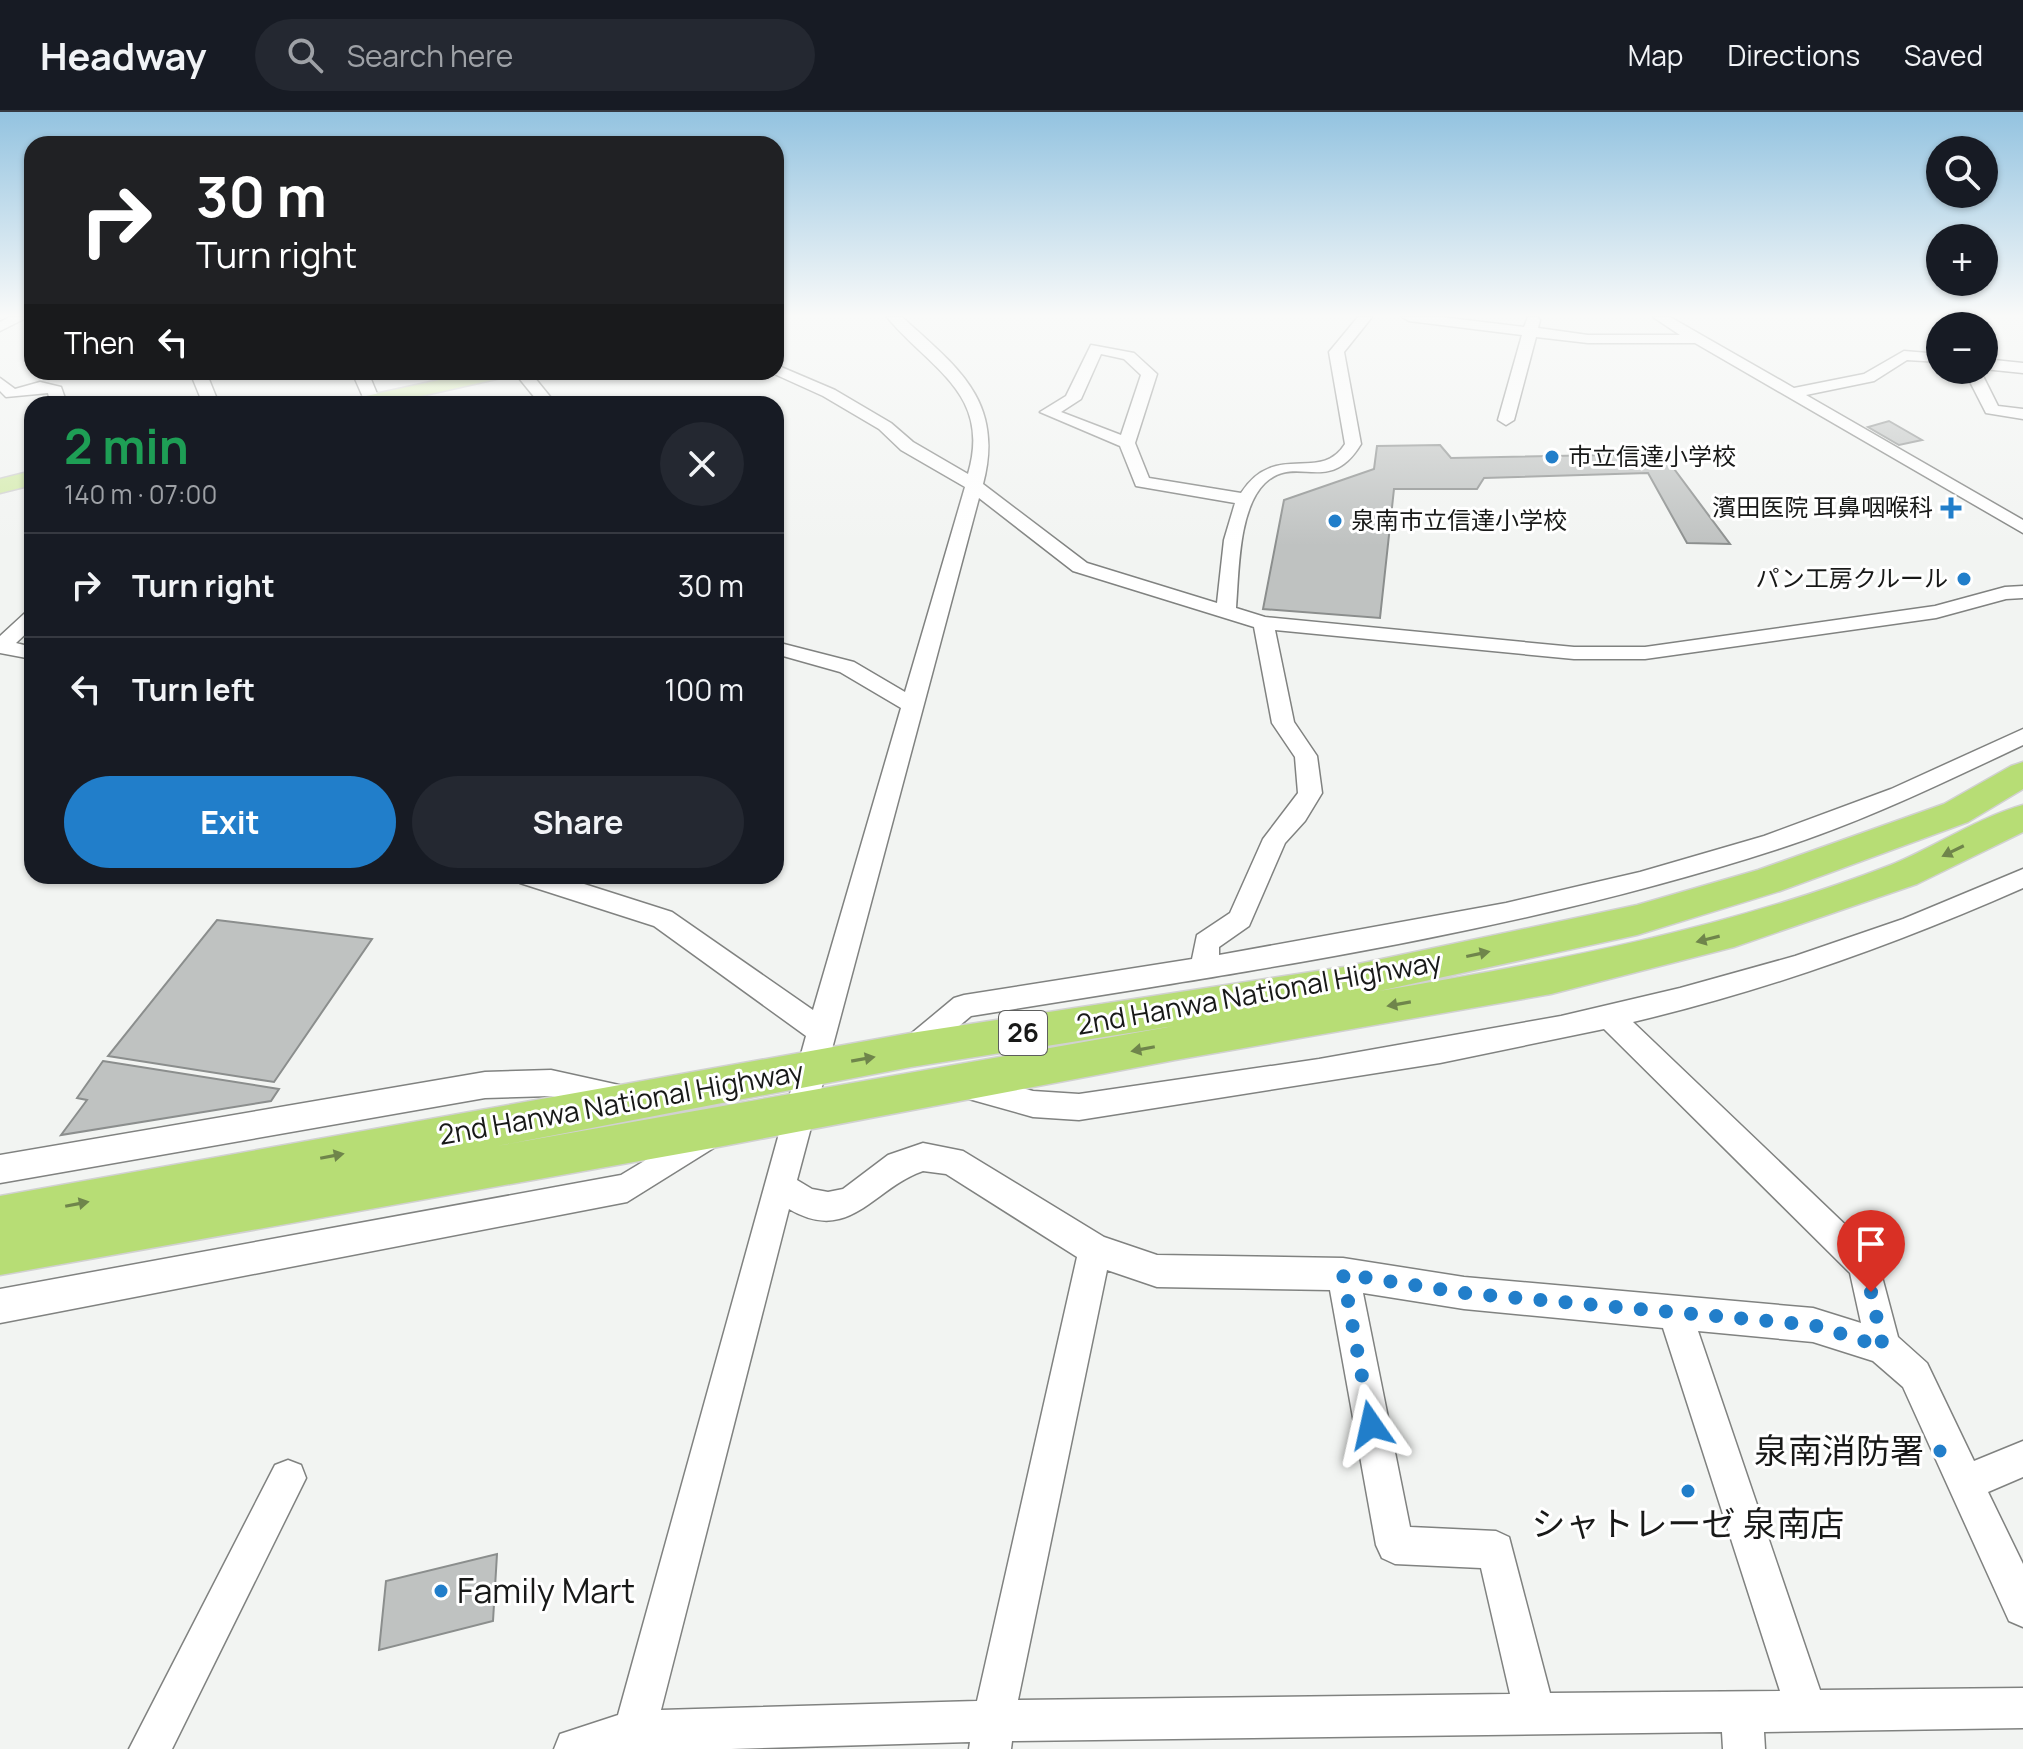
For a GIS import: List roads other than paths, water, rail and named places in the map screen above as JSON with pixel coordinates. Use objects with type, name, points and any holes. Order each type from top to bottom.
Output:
[{"type":"highway","name":"2nd Hanwa National Highway","points":[[0,1218],[630,1100],[816,1050],[911,1050],[1344,983],[1637,920],[1767,881],[1956,813],[2023,774]]},
{"type":"highway","name":"2nd Hanwa National Highway","points":[[0,1252],[718,1128],[1175,1043],[1551,978],[1721,936],[1904,874],[2023,817]]},
{"type":"main road","points":[[0,486],[24,480]]},
{"type":"street","points":[[830,393],[885,426],[907,446],[933,463],[974,485],[1080,567],[1263,623],[1574,653],[1645,653],[1936,612],[2005,593],[2023,592]]},
{"type":"street","points":[[633,1740],[802,1113],[816,1050],[982,456],[983,431],[977,405],[970,393]]},
{"type":"street","points":[[1076,393],[1073,399],[1048,412],[1127,443]]},
{"type":"street","points":[[1143,393],[1127,443],[1142,482],[1245,499]]},
{"type":"street","points":[[1226,610],[1235,532],[1245,499],[1274,467],[1328,468],[1348,456],[1353,444],[1344,393]]},
{"type":"street","points":[[1506,420],[1513,393]]},
{"type":"street","points":[[1794,393],[2023,528]]},
{"type":"street","points":[[1984,393],[1992,410],[2023,414]]},
{"type":"street","points":[[1205,966],[1206,942],[1240,919],[1275,839],[1297,815],[1310,793],[1306,756],[1283,723],[1263,623]]},
{"type":"street","points":[[1,647],[24,625]]},
{"type":"street","points":[[1,647],[24,651]]},
{"type":"street","points":[[784,650],[847,667],[912,705]]},
{"type":"street","points":[[911,1050],[964,1006],[1465,921],[1653,879],[1810,830],[1896,796],[2023,736]]},
{"type":"street","points":[[961,1085],[1033,1104],[1079,1107],[1353,1066],[1609,1016],[1805,965],[1953,911],[2023,878]]},
{"type":"street","points":[[554,884],[663,919],[816,1050]]},
{"type":"street","points":[[1609,1016],[1865,1265],[1883,1347]]},
{"type":"street","points":[[0,1169],[485,1085],[551,1083],[630,1100]]},
{"type":"street","points":[[0,1306],[627,1188],[718,1128]]},
{"type":"street","points":[[781,1188],[807,1203],[828,1207],[851,1201],[899,1165],[923,1157],[952,1161],[1095,1250],[1157,1271],[1343,1274],[1464,1293],[1813,1325],[1883,1347],[1915,1375],[2023,1607]]},
{"type":"street","points":[[991,1735],[1095,1250]]},
{"type":"street","points":[[1343,1274],[1395,1545],[1496,1550],[1535,1714]]},
{"type":"street","points":[[1675,1314],[1807,1711]]},
{"type":"street","points":[[1965,1483],[2023,1459]]},
{"type":"street","points":[[150,1749],[288,1478]]},
{"type":"street","points":[[575,1749],[633,1740],[991,1735],[1535,1714],[1743,1730],[1807,1711],[2023,1708]]},
{"type":"place","name":"市立信達小学校","points":[[1552,457]]},
{"type":"place","name":"濱田医院 耳鼻咽喉科","points":[[1951,508]]},
{"type":"place","name":"泉南市立信達小学校","points":[[1335,521]]},
{"type":"place","name":"パン工房クルール","points":[[1964,579]]},
{"type":"place","name":"泉南消防署","points":[[1940,1451]]},
{"type":"place","name":"シャトレーゼ 泉南店","points":[[1688,1491]]},
{"type":"place","name":"Family Mart","points":[[441,1591]]}]
